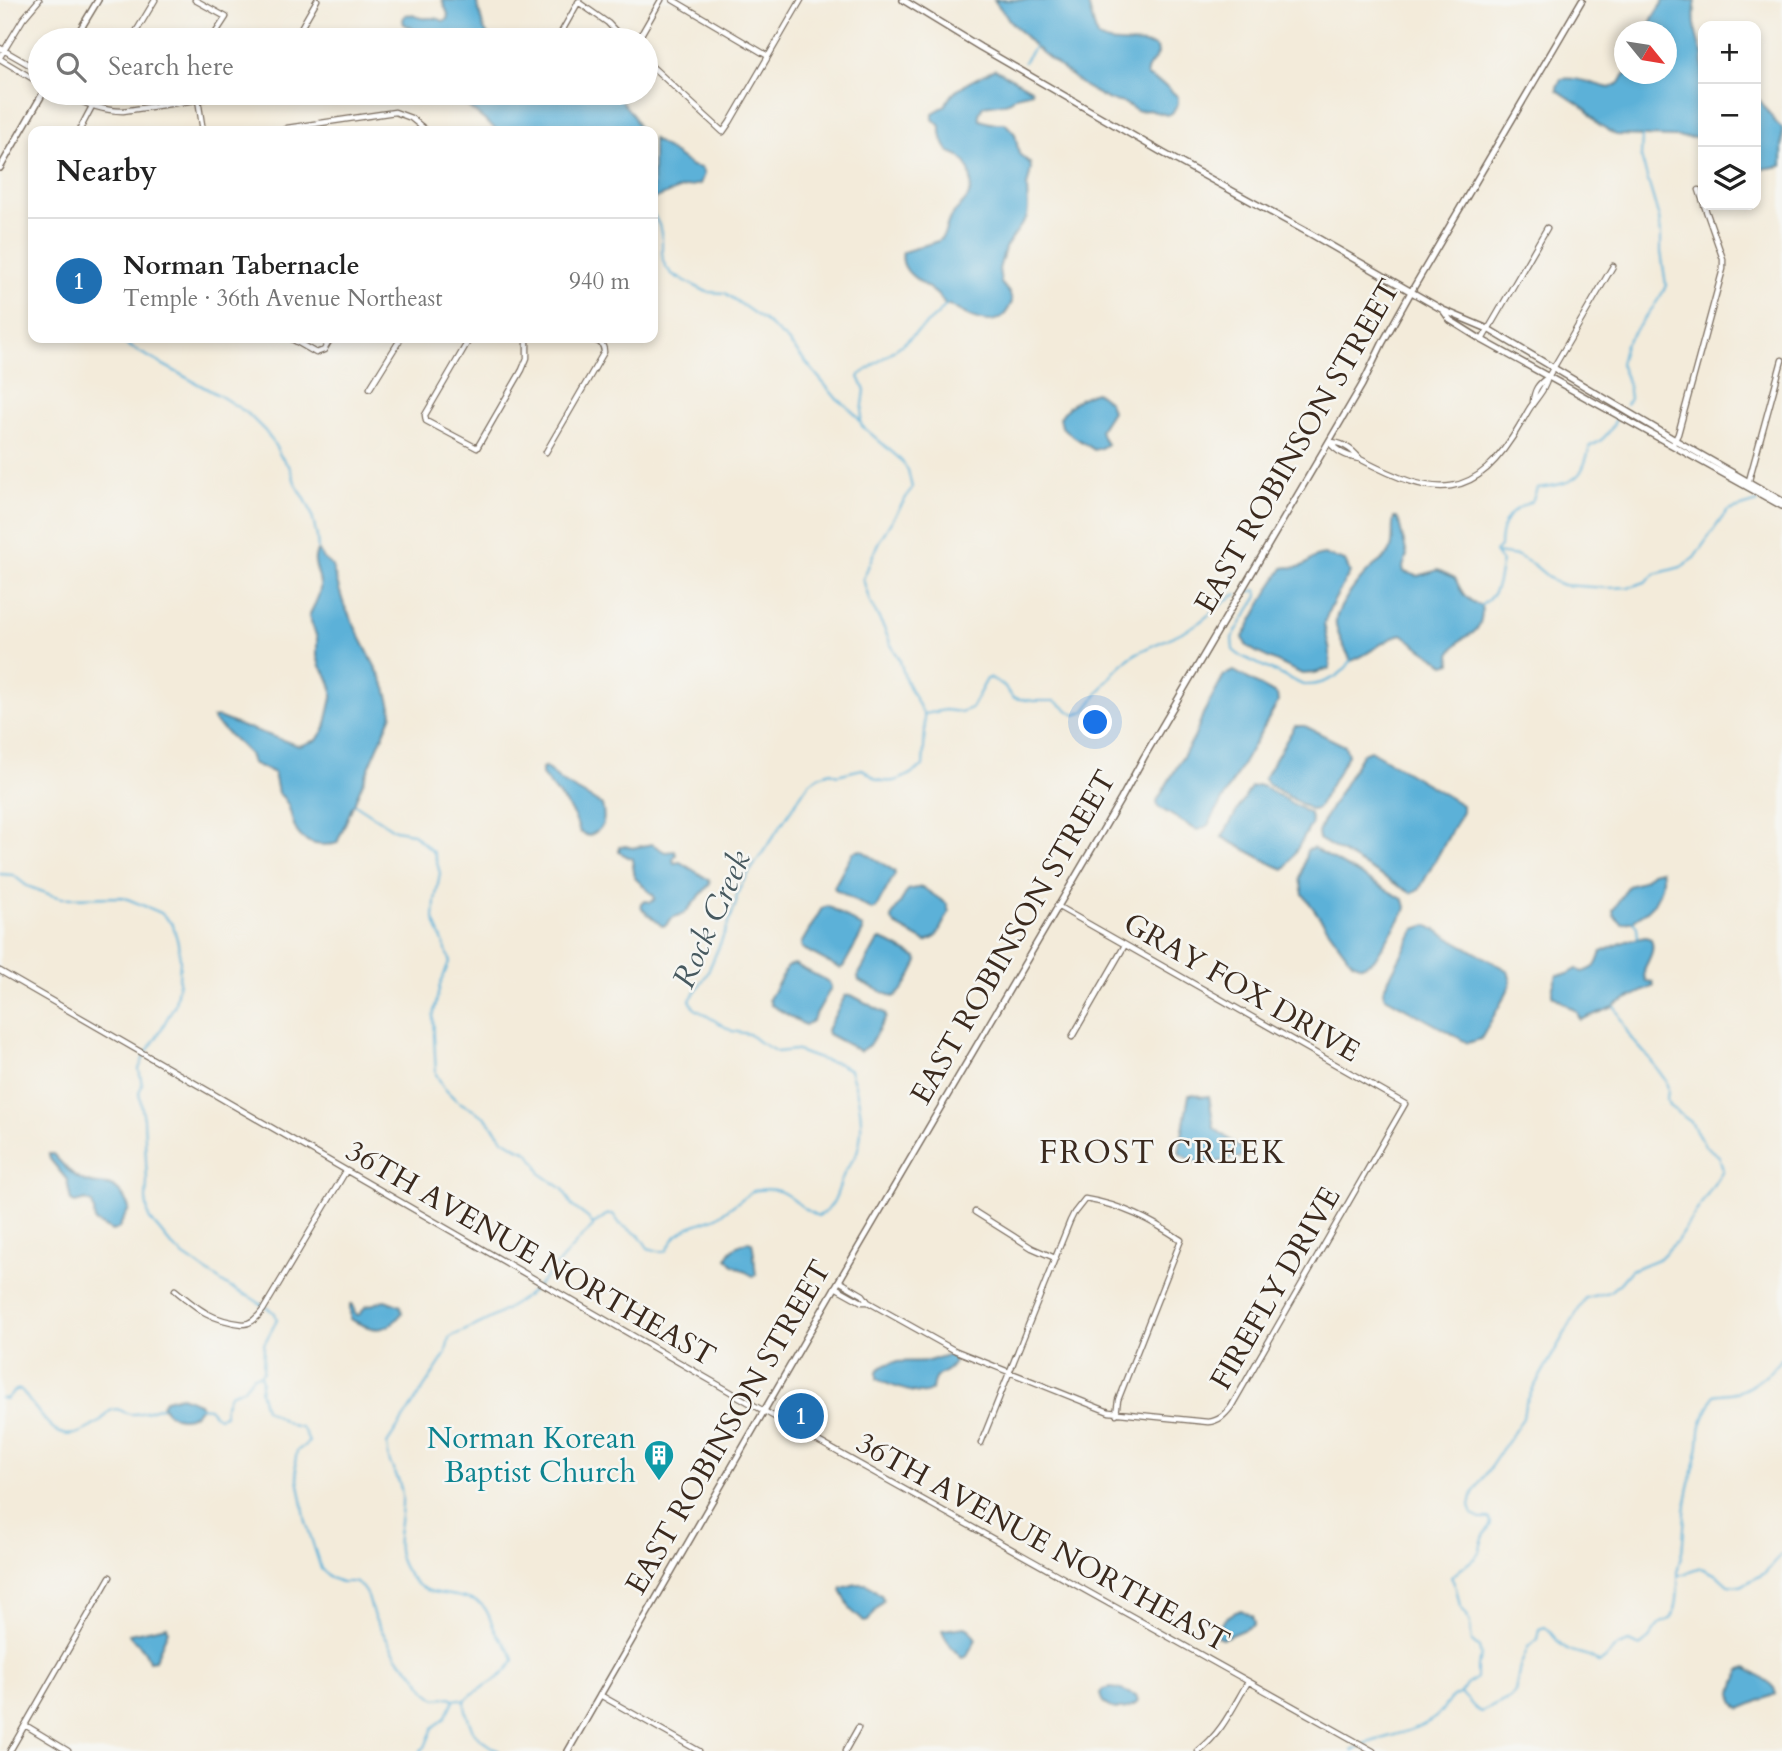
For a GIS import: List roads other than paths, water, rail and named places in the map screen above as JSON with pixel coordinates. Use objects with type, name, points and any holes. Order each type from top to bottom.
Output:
[{"type":"street","points":[[28,76],[0,58],[2,49],[39,0]]},
{"type":"street","points":[[81,28],[98,0]]},
{"type":"street","points":[[138,28],[155,0]]},
{"type":"street","points":[[195,0],[226,17],[219,28]]},
{"type":"street","points":[[302,28],[317,0]]},
{"type":"street","points":[[645,28],[661,0]]},
{"type":"street","points":[[673,0],[768,56]]},
{"type":"street","points":[[658,72],[723,132],[801,0]]},
{"type":"street","points":[[903,0],[1163,153],[1310,233],[1443,310],[1488,329],[1674,442]]},
{"type":"street","name":"EAST ROBINSON STREET","points":[[568,1751],[837,1284],[1362,386],[1383,341],[1582,0]]},
{"type":"street","points":[[564,28],[579,1],[613,28]]},
{"type":"street","points":[[2,49],[28,64]]},
{"type":"street","points":[[0,168],[36,105]]},
{"type":"street","points":[[90,105],[123,111],[164,105]]},
{"type":"street","points":[[200,105],[202,126]]},
{"type":"street","points":[[82,126],[93,106]]},
{"type":"street","points":[[300,126],[395,112],[411,118],[421,126]]},
{"type":"street","points":[[1674,442],[1723,269],[1720,250],[1706,210]]},
{"type":"street","points":[[1482,340],[1547,228]]},
{"type":"street","points":[[1329,442],[1335,449],[1353,458],[1415,483],[1434,487],[1458,486],[1478,476],[1496,460],[1516,433],[1532,404],[1539,382],[1548,377],[1613,266]]},
{"type":"street","points":[[1443,310],[1450,320],[1482,340],[1782,501]]},
{"type":"street","points":[[299,343],[316,353],[324,350],[328,343]]},
{"type":"street","points":[[370,388],[398,343]]},
{"type":"street","points":[[467,343],[425,415],[426,421],[477,448],[522,369],[527,358],[527,343]]},
{"type":"street","points":[[546,452],[604,352],[601,343]]},
{"type":"street","points":[[1748,484],[1782,360]]},
{"type":"street","points":[[1748,484],[1782,506]]},
{"type":"street","name":"GRAY FOX DRIVE","points":[[1058,906],[1405,1104]]},
{"type":"street","points":[[1072,1037],[1125,944]]},
{"type":"street","name":"36TH AVENUE NORTHEAST","points":[[0,971],[764,1411],[1372,1750]]},
{"type":"street","name":"FIREFLY DRIVE","points":[[837,1284],[863,1295],[868,1302],[947,1346],[1116,1414],[1215,1422],[1226,1413],[1405,1104]]},
{"type":"street","points":[[174,1290],[202,1312],[215,1318],[243,1324],[254,1321],[346,1171]]},
{"type":"street","points":[[981,1443],[1074,1213],[1085,1199],[1135,1212],[1181,1240],[1118,1400],[1116,1414]]},
{"type":"street","points":[[975,1212],[1032,1248],[1055,1258]]},
{"type":"street","points":[[10,1751],[110,1577]]},
{"type":"street","points":[[1198,1751],[1220,1730],[1248,1682]]},
{"type":"street","points":[[600,1695],[699,1751]]},
{"type":"street","points":[[26,1725],[68,1751]]},
{"type":"street","points":[[845,1751],[858,1728]]},
{"type":"water","points":[[442,0],[476,0],[484,28],[412,28],[404,24],[403,20],[405,15],[412,15],[443,21],[447,20],[448,14]]},
{"type":"water","points":[[994,0],[1087,0],[1097,37],[1104,41],[1157,48],[1158,54],[1149,67],[1147,76],[1166,86],[1178,97],[1178,105],[1167,115],[1149,110],[1137,111],[1085,87],[1035,47]]},
{"type":"water","points":[[1664,0],[1696,0],[1694,15],[1698,42],[1698,138],[1616,135],[1597,123],[1586,109],[1557,90],[1561,79],[1567,78],[1610,88],[1618,84],[1677,84],[1677,21],[1651,21]]},
{"type":"water","points":[[995,69],[1032,92],[1016,96],[1005,103],[983,106],[979,114],[980,120],[1005,123],[1015,134],[1019,154],[1030,163],[1031,169],[1027,187],[1027,217],[1005,248],[999,269],[1001,283],[1010,294],[1012,302],[1003,316],[990,321],[975,318],[945,305],[934,292],[911,275],[903,261],[903,252],[941,239],[950,218],[970,192],[967,165],[946,148],[941,127],[933,119],[933,113],[945,106],[959,88]]},
{"type":"water","points":[[1761,102],[1782,128],[1782,166],[1761,169]]},
{"type":"water","points":[[466,105],[624,105],[638,126],[492,126]]},
{"type":"water","points":[[658,142],[692,166],[701,168],[704,174],[700,184],[658,197]]},
{"type":"water","points":[[1096,392],[1109,402],[1112,411],[1100,430],[1107,444],[1094,450],[1067,432],[1062,427],[1060,418],[1075,402]]},
{"type":"water","points":[[1394,518],[1399,522],[1407,555],[1404,572],[1418,576],[1438,570],[1455,578],[1465,595],[1481,606],[1482,616],[1478,627],[1457,644],[1450,654],[1451,663],[1446,665],[1402,634],[1351,661],[1338,634],[1336,619],[1349,594],[1390,551]]},
{"type":"water","points":[[318,550],[332,566],[344,605],[386,688],[392,714],[355,804],[337,843],[332,845],[315,844],[299,835],[288,806],[278,793],[274,773],[252,763],[249,754],[213,718],[218,717],[299,746],[317,740],[325,728],[332,688],[320,666],[317,638],[309,616],[320,589],[315,564]]},
{"type":"water","points":[[1325,555],[1345,561],[1350,572],[1324,624],[1330,651],[1330,668],[1302,674],[1256,652],[1246,645],[1243,637],[1283,568],[1300,567]]},
{"type":"water","points":[[1234,671],[1277,695],[1278,702],[1208,825],[1199,830],[1158,807],[1157,801],[1195,736],[1203,714],[1224,675]]},
{"type":"water","points":[[1295,726],[1305,726],[1345,746],[1348,755],[1317,809],[1311,810],[1268,784],[1264,778]]},
{"type":"water","points":[[1370,750],[1462,805],[1462,812],[1420,888],[1411,893],[1319,839],[1322,823],[1363,753]]},
{"type":"water","points":[[545,767],[562,782],[602,805],[604,820],[598,831],[588,836],[580,832],[566,804],[542,775],[542,768]]},
{"type":"water","points":[[1257,785],[1310,814],[1312,823],[1284,869],[1222,837],[1251,787]]},
{"type":"water","points":[[652,844],[665,852],[675,851],[674,863],[680,862],[709,880],[710,884],[685,913],[662,926],[642,909],[641,903],[651,902],[655,899],[654,896],[635,878],[632,859],[619,852],[619,847],[632,848]]},
{"type":"water","points":[[1313,848],[1404,900],[1405,911],[1374,960],[1362,966],[1352,962],[1303,894],[1300,879],[1307,850]]},
{"type":"water","points":[[861,850],[895,874],[876,908],[872,910],[834,887],[853,852]]},
{"type":"water","points":[[1661,870],[1661,886],[1654,903],[1633,921],[1622,924],[1613,911],[1628,886],[1645,879],[1652,872]]},
{"type":"water","points":[[922,887],[947,904],[949,912],[936,937],[926,942],[895,925],[891,918],[908,890]]},
{"type":"water","points":[[828,906],[862,927],[863,931],[843,967],[839,968],[802,948],[801,944],[822,908]]},
{"type":"water","points":[[1427,925],[1508,971],[1511,982],[1481,1039],[1468,1043],[1384,996],[1383,990],[1415,929]]},
{"type":"water","points":[[1646,937],[1651,939],[1652,951],[1644,976],[1646,981],[1653,982],[1654,986],[1614,1007],[1580,1020],[1577,1012],[1552,995],[1557,975],[1568,974],[1577,969],[1582,972],[1591,969],[1597,963],[1601,952],[1624,942]]},
{"type":"water","points":[[882,939],[917,958],[918,962],[904,987],[893,997],[859,981],[858,976],[877,942]]},
{"type":"water","points":[[794,964],[829,982],[831,988],[812,1021],[805,1025],[771,1005],[769,999],[788,966]]},
{"type":"water","points":[[851,995],[885,1013],[886,1017],[869,1045],[860,1051],[828,1034],[827,1030],[845,996]]},
{"type":"water","points":[[1189,1095],[1209,1096],[1214,1128],[1244,1151],[1244,1156],[1204,1163],[1179,1153]]},
{"type":"water","points":[[49,1154],[53,1154],[82,1180],[108,1185],[119,1192],[129,1209],[118,1229],[112,1231],[95,1222],[92,1203],[86,1200],[75,1203],[71,1201],[67,1180]]},
{"type":"water","points":[[749,1241],[754,1251],[756,1275],[753,1276],[727,1258],[733,1249]]},
{"type":"water","points":[[385,1300],[401,1306],[402,1313],[390,1325],[378,1329],[350,1319],[350,1305],[353,1305],[357,1315],[365,1307]]},
{"type":"water","points":[[951,1354],[954,1362],[951,1367],[935,1379],[932,1390],[927,1393],[905,1390],[877,1379],[877,1371],[888,1364],[928,1361]]},
{"type":"water","points":[[181,1396],[199,1403],[201,1407],[192,1416],[175,1417],[162,1405],[165,1400]]},
{"type":"water","points":[[867,1584],[882,1596],[883,1600],[868,1621],[864,1622],[851,1610],[841,1591],[842,1588]]},
{"type":"water","points":[[1241,1610],[1252,1616],[1252,1626],[1226,1637],[1217,1636],[1224,1620]]},
{"type":"water","points":[[167,1626],[168,1631],[155,1660],[149,1661],[144,1650],[129,1634]]},
{"type":"water","points":[[965,1627],[976,1639],[966,1657],[962,1658],[950,1645],[942,1630]]},
{"type":"water","points":[[1747,1668],[1771,1685],[1776,1694],[1740,1709],[1734,1701],[1733,1692],[1741,1670]]},
{"type":"water","points":[[1110,1688],[1136,1696],[1138,1702],[1127,1708],[1110,1707],[1105,1704],[1100,1693]]},
{"type":"waterway","name":"Rock Creek","points":[[1024,62],[1035,46]]},
{"type":"waterway","points":[[1626,404],[1630,399],[1628,383],[1620,364],[1625,344],[1654,306],[1666,285],[1659,218],[1641,157],[1642,136]]},
{"type":"waterway","name":"Rock Creek","points":[[464,1701],[503,1674],[514,1660],[513,1656],[481,1605],[470,1599],[427,1590],[413,1581],[401,1563],[398,1553],[401,1491],[390,1463],[387,1444],[442,1360],[449,1338],[493,1317],[525,1297],[543,1281],[593,1224],[605,1216],[613,1214],[620,1224],[640,1236],[648,1248],[662,1252],[666,1251],[676,1236],[689,1227],[717,1217],[753,1191],[765,1189],[782,1192],[818,1216],[828,1209],[860,1142],[860,1111],[850,1070],[837,1063],[795,1050],[777,1052],[749,1034],[732,1031],[694,1008],[690,1000],[707,974],[743,882],[809,783],[831,772],[837,775],[862,769],[876,779],[889,782],[907,776],[923,766],[924,715],[870,602],[863,579],[878,543],[912,488],[908,470],[900,459],[862,426],[855,414],[836,398],[788,341],[765,321],[725,293],[707,292],[673,275],[663,261],[658,223]]},
{"type":"waterway","name":"Rock Creek","points":[[861,420],[865,390],[860,375],[904,343],[946,305]]},
{"type":"waterway","points":[[123,343],[222,397],[247,413],[265,431],[290,468],[311,511],[318,550]]},
{"type":"waterway","points":[[1480,606],[1491,597],[1496,587],[1502,562],[1495,552],[1500,547],[1506,520],[1514,511],[1531,501],[1537,488],[1560,484],[1576,477],[1583,467],[1590,446],[1606,436],[1616,419]]},
{"type":"waterway","points":[[1496,553],[1518,556],[1563,585],[1631,587],[1645,582],[1655,574],[1681,567],[1694,558],[1728,511],[1758,502]]},
{"type":"waterway","points":[[1243,593],[1257,590],[1258,596],[1232,638],[1233,650],[1239,655],[1303,685],[1317,684],[1337,676],[1351,660]]},
{"type":"waterway","points":[[925,714],[945,710],[961,712],[971,708],[990,678],[1003,685],[1013,698],[1055,701],[1075,715],[1084,712],[1130,657],[1191,627],[1237,594]]},
{"type":"waterway","points":[[355,804],[395,830],[412,833],[434,853],[440,873],[434,919],[450,960],[440,985],[433,1017],[436,1074],[444,1088],[456,1100],[485,1117],[503,1139],[528,1152],[541,1174],[563,1189],[572,1206],[592,1224]]},
{"type":"waterway","points":[[0,874],[13,875],[27,886],[62,898],[123,897],[161,913],[173,925],[180,959],[175,1004],[139,1069],[149,1218],[184,1256],[231,1288],[275,1313],[277,1320],[264,1344],[260,1391],[265,1409],[291,1425],[301,1427],[309,1442],[297,1451],[295,1463],[306,1522],[321,1569],[331,1578],[341,1582],[355,1582],[362,1588],[368,1597],[374,1617],[397,1657],[415,1674],[428,1693],[436,1699],[451,1697],[463,1701]]},
{"type":"waterway","points":[[1633,921],[1637,927],[1638,938]]},
{"type":"waterway","points":[[1365,1744],[1426,1723],[1437,1716],[1451,1698],[1461,1693],[1466,1685],[1477,1678],[1477,1665],[1481,1656],[1479,1648],[1472,1642],[1470,1624],[1460,1606],[1451,1577],[1476,1557],[1491,1524],[1490,1519],[1480,1519],[1473,1515],[1470,1506],[1473,1493],[1523,1418],[1525,1405],[1533,1389],[1585,1298],[1609,1292],[1631,1270],[1660,1258],[1677,1241],[1723,1170],[1719,1156],[1705,1146],[1691,1122],[1669,1106],[1666,1081],[1630,1037],[1615,1007]]},
{"type":"waterway","points":[[1461,1694],[1481,1712],[1510,1698],[1515,1692],[1520,1667],[1528,1647],[1537,1639],[1539,1629],[1545,1627],[1564,1647],[1592,1657],[1599,1663],[1619,1646],[1629,1642],[1639,1647],[1643,1645],[1660,1624],[1672,1617],[1677,1599],[1687,1497],[1704,1418],[1714,1395],[1747,1388],[1769,1372],[1782,1358]]},
{"type":"waterway","points":[[199,1407],[209,1408],[219,1417],[225,1415],[230,1394],[243,1389],[253,1376],[259,1375]]},
{"type":"waterway","points":[[0,1398],[6,1399],[20,1389],[52,1427],[67,1435],[86,1430],[113,1410],[134,1414],[162,1407]]},
{"type":"waterway","points":[[1680,1575],[1701,1568],[1717,1575],[1728,1585],[1741,1586],[1765,1573],[1782,1554]]},
{"type":"waterway","points":[[420,1751],[425,1747],[433,1728],[445,1718],[454,1701]]},
{"type":"waterway","name":"Rock Creek","points":[[464,1702],[474,1732],[483,1742],[499,1751]]},
{"type":"waterway","points":[[1352,1751],[1360,1747]]},
{"type":"place","name":"Norman Tabernacle","points":[[801,1416]]},
{"type":"place","name":"Norman Korean Baptist Church","points":[[659,1482]]},
{"type":"district","name":"FROST CREEK","points":[[1163,1152]]}]
